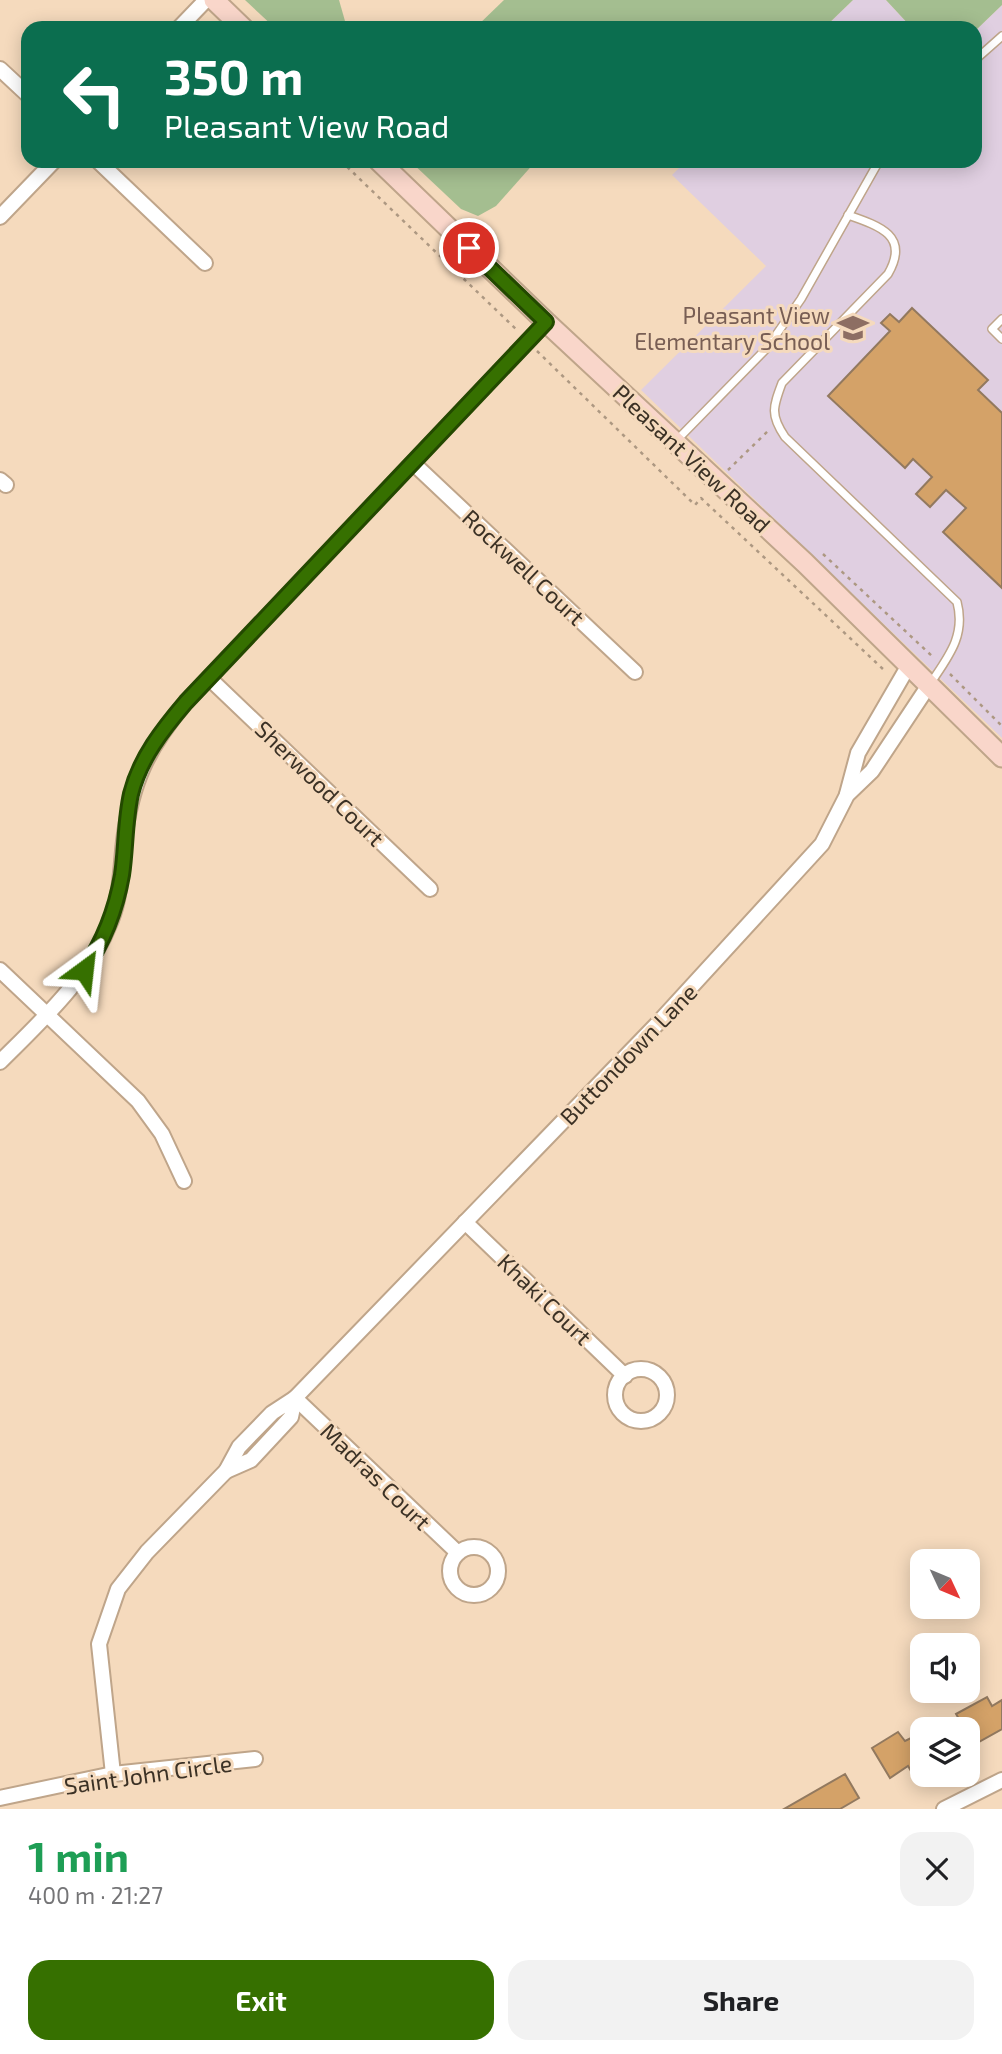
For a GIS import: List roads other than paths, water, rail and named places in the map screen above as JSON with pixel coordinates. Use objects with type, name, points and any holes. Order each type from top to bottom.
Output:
[{"type":"main road","points":[[214,0],[236,21]]},
{"type":"main road","name":"Pleasant View Road","points":[[386,168],[546,322],[805,563],[1002,757]]},
{"type":"street","points":[[186,21],[206,0]]},
{"type":"street","points":[[0,69],[21,88]]},
{"type":"street","points":[[0,218],[47,168]]},
{"type":"street","points":[[105,168],[205,263]]},
{"type":"street","points":[[0,1062],[74,985],[94,955],[112,918],[122,874],[131,793],[160,732],[546,322]]},
{"type":"street","name":"Rockwell Court","points":[[413,463],[635,672]]},
{"type":"street","points":[[847,795],[858,752],[909,665]]},
{"type":"street","name":"Sherwood Court","points":[[209,678],[430,889]]},
{"type":"street","name":"Buttondown Lane","points":[[113,1774],[99,1644],[118,1589],[147,1552],[226,1471],[239,1447],[272,1413],[295,1398],[659,1022],[822,844],[847,795],[872,771],[929,685]]},
{"type":"street","points":[[0,970],[151,1117],[184,1181]]},
{"type":"street","name":"Khaki Court","points":[[465,1222],[625,1376]]},
{"type":"street","name":"Madras Court","points":[[295,1398],[458,1553]]},
{"type":"street","name":"Saint John Circle","points":[[0,1798],[113,1774],[255,1759]]},
{"type":"street","points":[[944,1809],[1002,1780]]},
{"type":"lane","points":[[982,54],[1002,36]]},
{"type":"lane","points":[[674,442],[767,348],[802,299],[875,168]]},
{"type":"lane","points":[[848,215],[878,225],[892,239],[897,249],[895,261],[888,274],[782,383],[774,406],[776,423],[785,437],[957,602],[962,621],[958,636],[929,685]]},
{"type":"lane","points":[[1002,319],[992,329],[1002,339]]},
{"type":"place","name":"Pleasant View Elementary School","points":[[853,328]]}]
